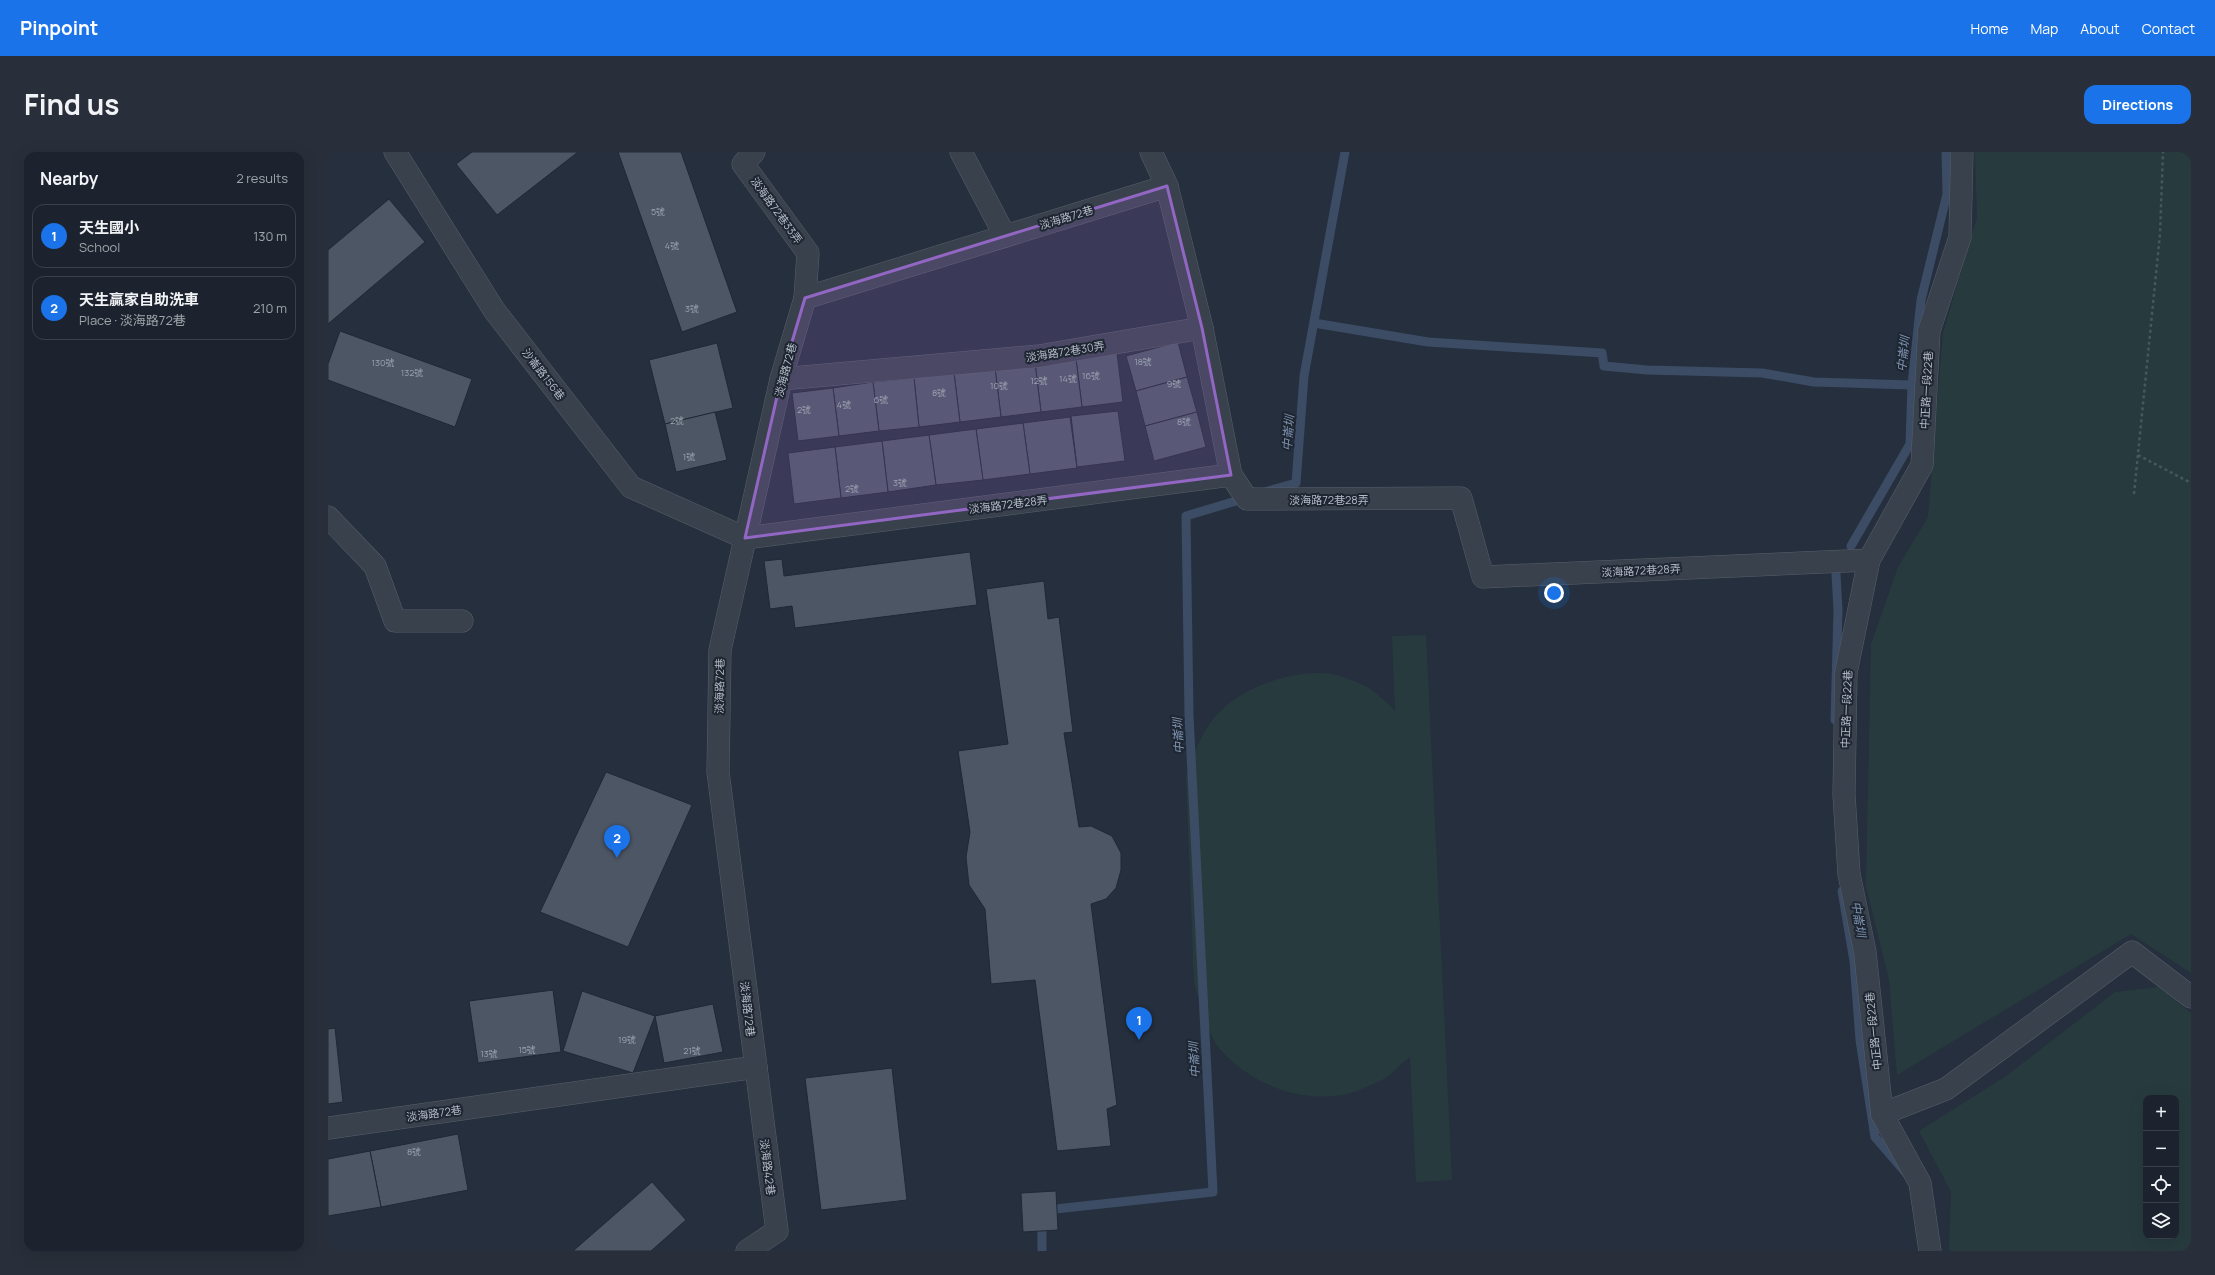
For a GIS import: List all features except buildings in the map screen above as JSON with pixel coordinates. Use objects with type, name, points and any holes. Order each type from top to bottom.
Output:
[{"type":"street","name":"沙崙路156巷","points":[[395,152],[494,310],[631,487],[745,538]]},
{"type":"street","name":"淡海路72巷33弄","points":[[754,152],[743,164],[808,253],[805,298]]},
{"type":"street","points":[[962,152],[1005,236]]},
{"type":"street","points":[[1151,152],[1167,186],[1202,328],[1231,475]]},
{"type":"street","name":"中正路一段22巷","points":[[1930,1251],[1920,1183],[1882,1114],[1865,952],[1849,874],[1844,795],[1846,673],[1869,560],[1922,465],[1929,331],[1960,237],[1962,152]]},
{"type":"street","name":"淡海路72巷","points":[[328,1128],[756,1067],[718,772],[720,650],[781,379],[805,298],[1167,186]]},
{"type":"street","name":"淡海路72巷30弄","points":[[781,379],[1039,356],[1202,328]]},
{"type":"street","name":"淡海路72巷28弄","points":[[745,538],[1231,475],[1246,499],[1461,498],[1483,577],[1869,560]]},
{"type":"street","points":[[328,517],[375,566],[395,621],[462,621]]},
{"type":"street","points":[[1882,1114],[1946,1089],[2132,952],[2191,997]]},
{"type":"street","name":"淡海路42巷","points":[[747,1251],[777,1231],[756,1067]]},
{"type":"path","points":[[2134,494],[2160,234],[2163,152]]},
{"type":"path","points":[[2138,455],[2191,483]]},
{"type":"highlighted area","points":[[1167,186],[1202,328],[1231,475],[745,538],[781,379],[805,298]]},
{"type":"green space","points":[[1975,152],[2191,152],[2191,973],[2131,934],[1897,1075],[1889,980],[1866,886],[1871,644],[1898,567],[1928,517],[1943,333],[1977,218]]},
{"type":"green space","points":[[1426,635],[1452,1180],[1416,1182],[1410,1057],[1386,1078],[1363,1089],[1333,1096],[1315,1096],[1297,1094],[1262,1082],[1232,1061],[1219,1048],[1211,1035],[1194,983],[1186,776],[1194,754],[1208,726],[1223,708],[1236,698],[1251,690],[1284,677],[1317,673],[1341,676],[1371,689],[1395,710],[1392,636]]},
{"type":"green space","points":[[2159,987],[2191,1013],[2191,1251],[1949,1251],[1951,1192],[1919,1131],[2006,1076],[2115,992]]},
{"type":"waterway","name":"中崙圳","points":[[1268,491],[1296,483],[1304,376],[1345,152]]},
{"type":"waterway","name":"中崙圳","points":[[1851,546],[1910,444],[1912,385],[1921,300],[1947,194],[1946,152]]},
{"type":"waterway","points":[[1314,323],[1428,342],[1602,353],[1604,366],[1647,370],[1762,373],[1814,382],[1912,385]]},
{"type":"waterway","name":"中崙圳","points":[[1046,1210],[1213,1192],[1189,715],[1186,516],[1246,498]]},
{"type":"waterway","name":"中崙圳","points":[[1835,720],[1838,610],[1836,574]]},
{"type":"waterway","name":"中崙圳","points":[[1842,891],[1854,961],[1860,1040],[1875,1137],[1907,1174]]},
{"type":"waterway","name":"中崙圳","points":[[1042,1220],[1042,1251]]},
{"type":"place","name":"天生贏家自助洗車","points":[[617,858]]},
{"type":"place","name":"天生國小","points":[[1139,1040]]}]
